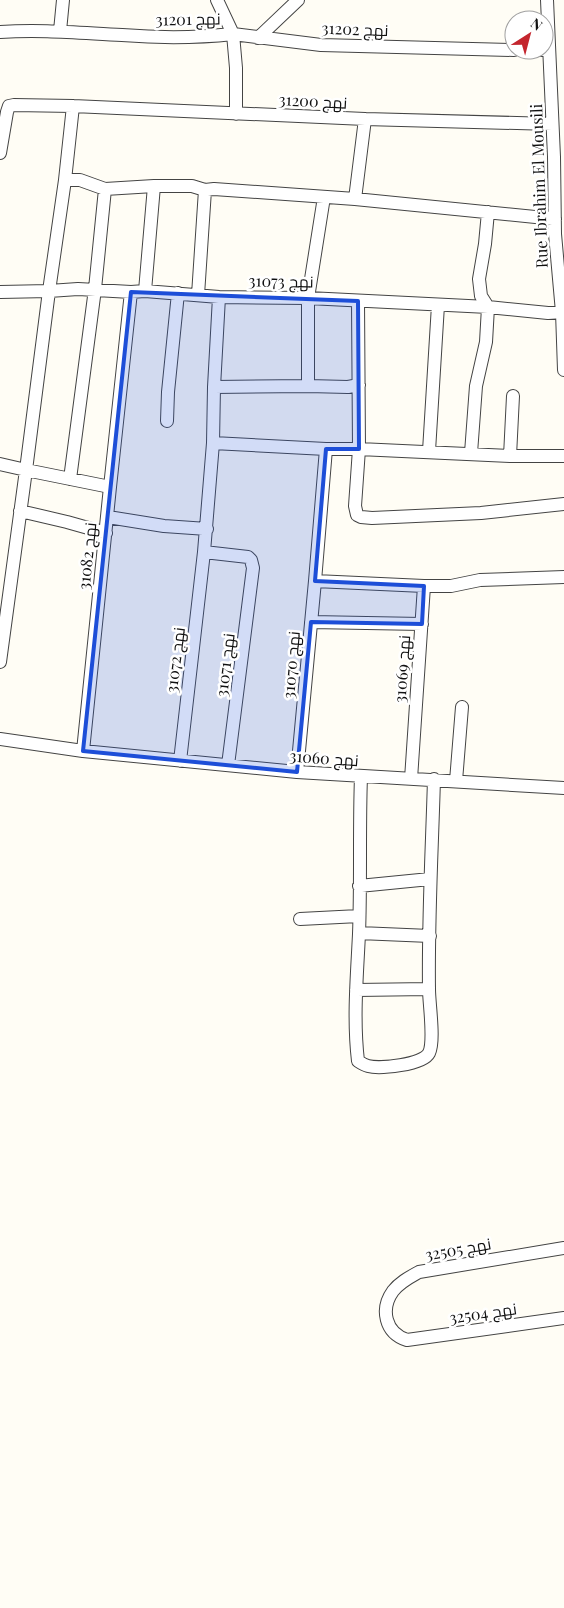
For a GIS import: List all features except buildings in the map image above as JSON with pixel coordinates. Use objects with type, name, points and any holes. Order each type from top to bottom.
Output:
[{"type":"street","points":[[60,31],[63,0]]},
{"type":"street","points":[[217,0],[233,34]]},
{"type":"street","points":[[258,38],[298,0]]},
{"type":"street","name":"نهج 31201","points":[[0,32],[60,31],[125,36],[198,38],[233,34],[236,68],[236,114]]},
{"type":"street","name":"نهج 31202","points":[[233,34],[321,45],[504,50]]},
{"type":"street","name":"Rue Ibrahim El Mousili","points":[[549,60],[552,124],[559,157],[555,219],[560,234],[563,312],[562,358],[564,370]]},
{"type":"street","points":[[0,662],[65,180],[73,106]]},
{"type":"street","name":"نهج 31200","points":[[5,110],[73,106],[365,119],[552,124]]},
{"type":"street","points":[[0,153],[5,110]]},
{"type":"street","points":[[355,199],[365,119]]},
{"type":"street","points":[[65,180],[80,180],[105,189],[192,186],[205,190],[214,188],[355,199],[555,219]]},
{"type":"street","points":[[145,291],[154,186]]},
{"type":"street","points":[[70,479],[95,289],[105,189]]},
{"type":"street","points":[[198,294],[205,190]]},
{"type":"street","points":[[308,386],[308,298],[324,197]]},
{"type":"street","points":[[472,453],[476,386],[486,342],[488,307],[481,296],[479,279],[488,212]]},
{"type":"street","name":"نهج 31073","points":[[0,292],[49,292],[95,289],[198,294],[219,297],[308,298],[563,312]]},
{"type":"street","name":"نهج 31082","points":[[83,751],[132,292]]},
{"type":"street","points":[[167,421],[178,293]]},
{"type":"street","name":"نهج 31072","points":[[180,761],[207,529],[213,444],[219,297]]},
{"type":"street","points":[[358,301],[359,449],[355,506],[357,515],[372,518],[481,513],[564,504]]},
{"type":"street","points":[[429,451],[438,305]]},
{"type":"street","points":[[214,388],[348,387],[359,385]]},
{"type":"street","points":[[510,456],[512,396]]},
{"type":"street","points":[[213,444],[326,450],[359,449],[510,456],[564,456]]},
{"type":"street","name":"نهج 31070","points":[[297,772],[326,450]]},
{"type":"street","points":[[0,464],[110,487]]},
{"type":"street","points":[[20,511],[106,533]]},
{"type":"street","points":[[108,517],[164,526],[207,529]]},
{"type":"street","name":"نهج 31071","points":[[203,557],[248,557],[252,560],[253,568],[228,765]]},
{"type":"street","points":[[315,581],[450,586],[480,580],[564,577]]},
{"type":"street","name":"نهج 31069","points":[[411,779],[424,586]]},
{"type":"street","points":[[312,622],[422,624]]},
{"type":"street","points":[[456,781],[462,707]]},
{"type":"street","name":"نهج 31060","points":[[0,739],[83,751],[297,772],[564,788]]},
{"type":"street","points":[[361,777],[359,933],[356,990],[358,1061],[369,1066],[406,1064],[422,1060],[430,1051],[430,879],[434,780]]},
{"type":"street","points":[[359,886],[430,879]]},
{"type":"street","points":[[300,919],[359,916]]},
{"type":"street","points":[[359,933],[430,936]]},
{"type":"street","points":[[356,990],[429,989]]},
{"type":"street","name":"نهج 32505","points":[[407,1340],[397,1337],[390,1328],[386,1317],[393,1291],[407,1278],[419,1272],[564,1248]]},
{"type":"street","name":"نهج 32504","points":[[407,1340],[564,1318]]},
{"type":"highlighted area","points":[[131,292],[358,301],[359,449],[326,449],[315,581],[424,586],[422,624],[311,622],[297,772],[83,751]]}]
